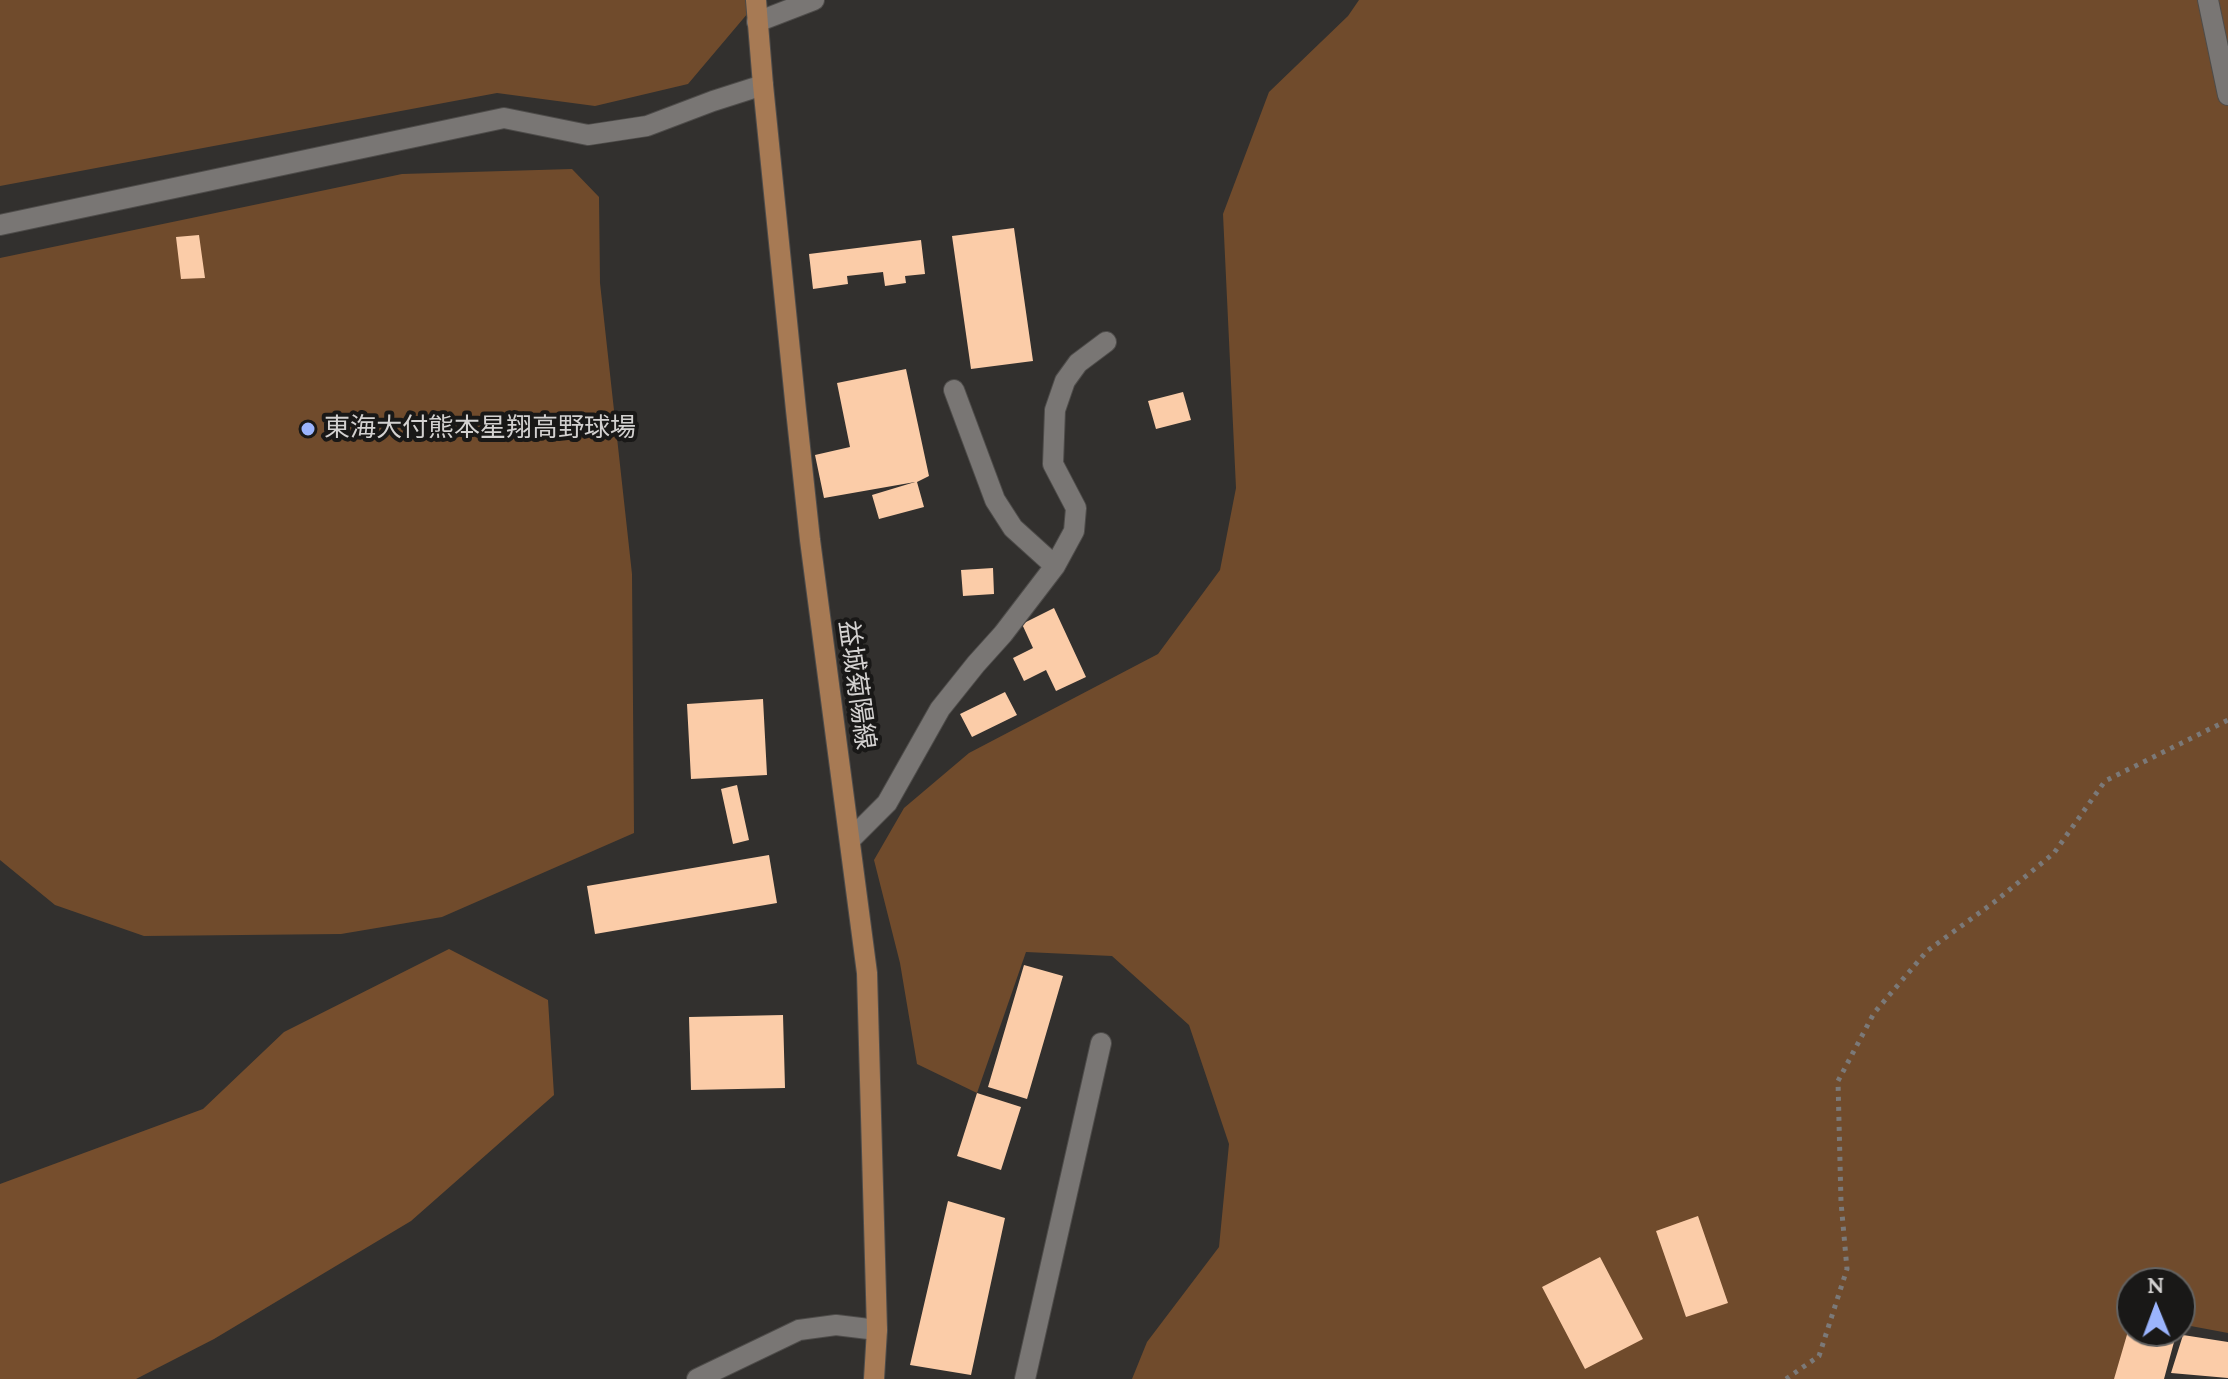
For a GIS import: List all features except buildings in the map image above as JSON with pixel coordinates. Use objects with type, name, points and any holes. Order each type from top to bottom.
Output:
[{"type":"main road","name":"益城菊陽線","points":[[756,0],[807,511],[867,973],[877,1330],[874,1379]]},
{"type":"street","points":[[757,22],[814,0]]},
{"type":"street","points":[[2208,0],[2228,95]]},
{"type":"street","points":[[0,225],[504,118],[588,135],[647,126],[763,85]]},
{"type":"street","points":[[850,840],[887,803],[940,709],[1055,566],[1074,531],[1076,508],[1053,464],[1055,410],[1065,381],[1078,363],[1106,342]]},
{"type":"street","points":[[954,390],[995,500],[1013,528],[1055,566]]},
{"type":"street","points":[[1025,1379],[1101,1043]]},
{"type":"street","points":[[697,1379],[799,1330],[836,1325],[877,1330]]},
{"type":"path","points":[[1786,1379],[1819,1356],[1847,1269],[1841,1202],[1838,1081],[1874,1013],[1927,951],[2054,853],[2105,781],[2228,720]]},
{"type":"shaded area","points":[[0,0],[759,0],[688,84],[595,106],[497,93],[0,186]]},
{"type":"shaded area","points":[[1359,0],[2228,0],[2228,1333],[2196,1327],[2196,1267],[2116,1267],[2116,1347],[2130,1347],[2125,1379],[1132,1379],[1147,1342],[1219,1247],[1229,1144],[1189,1025],[1112,956],[1026,952],[977,1093],[917,1064],[900,963],[874,860],[904,808],[969,753],[1158,654],[1220,570],[1236,488],[1223,214],[1269,92],[1348,16]]},
{"type":"shaded area","name":"東海大付熊本星翔高野球場","points":[[572,169],[599,197],[600,283],[632,574],[634,833],[442,917],[341,934],[144,936],[55,905],[0,860],[0,258],[402,174]]},
{"type":"shaded area","points":[[449,949],[548,1000],[554,1095],[411,1221],[214,1339],[136,1379],[0,1379],[0,1184],[203,1109],[284,1032]]},
{"type":"place","name":"東海大付熊本星翔高野球場","points":[[308,429]]}]
